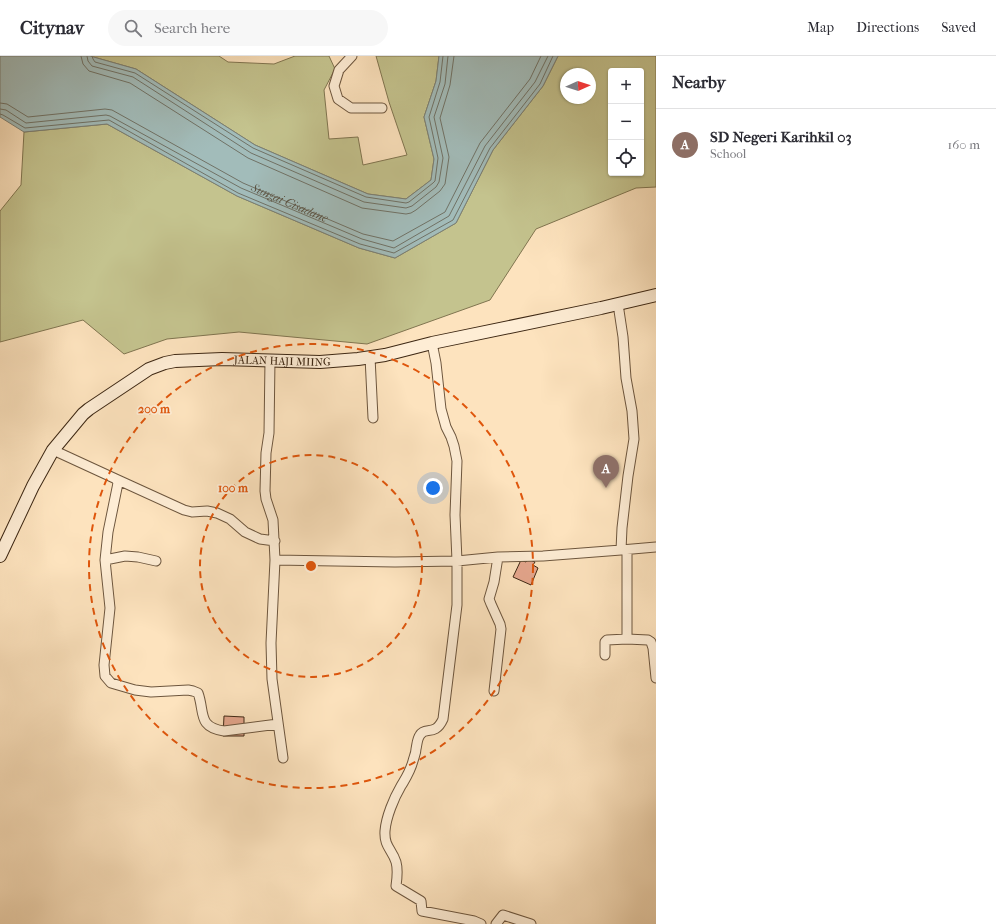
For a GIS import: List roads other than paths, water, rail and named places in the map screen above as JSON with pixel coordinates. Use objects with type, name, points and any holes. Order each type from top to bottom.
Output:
[{"type":"main road","name":"JALAN HAJI MIING","points":[[0,556],[33,486],[53,450],[83,414],[149,369],[165,362],[236,359],[320,362],[385,355],[432,343],[656,296]]},
{"type":"street","points":[[352,56],[339,70],[334,86],[338,99],[351,108],[382,108]]},
{"type":"street","points":[[618,304],[623,338],[626,378],[632,411],[634,439],[622,521],[627,639]]},
{"type":"street","points":[[432,343],[436,362],[441,409],[446,427],[454,446],[456,461],[456,604],[443,719],[440,726],[436,729],[420,734],[417,740],[410,772],[401,786],[390,811],[385,830],[385,841],[396,863],[396,886],[421,901],[422,910],[481,924]]},
{"type":"street","points":[[370,357],[373,418]]},
{"type":"street","points":[[270,360],[269,434],[266,453],[265,491],[273,520],[275,541],[271,643],[272,679],[283,758]]},
{"type":"street","points":[[53,450],[184,510],[192,512],[207,511],[217,513],[230,519],[245,532],[260,539],[275,541]]},
{"type":"street","points":[[116,479],[118,483],[108,532],[105,560],[110,608],[104,665],[105,676],[111,683],[135,690],[151,692],[194,691],[198,693],[204,721],[216,730],[224,731],[278,724]]},
{"type":"street","points":[[275,560],[395,562],[457,561],[656,547]]},
{"type":"street","points":[[105,560],[125,556],[156,561]]},
{"type":"street","points":[[494,691],[501,628],[489,599],[494,582],[498,558]]},
{"type":"street","points":[[605,654],[605,642],[607,640],[648,640],[651,642],[653,648],[656,678]]},
{"type":"street","points":[[496,924],[503,915],[531,924]]},
{"type":"water","name":"Sungai Cisadane","points":[[0,56],[90,56],[136,69],[255,145],[368,194],[406,199],[431,180],[434,159],[424,117],[436,81],[439,56],[558,56],[543,86],[493,150],[456,223],[395,258],[359,248],[237,196],[107,124],[24,132],[0,117]]},
{"type":"place","name":"SD Negeri Karihkil 03","points":[[606,488]]}]
